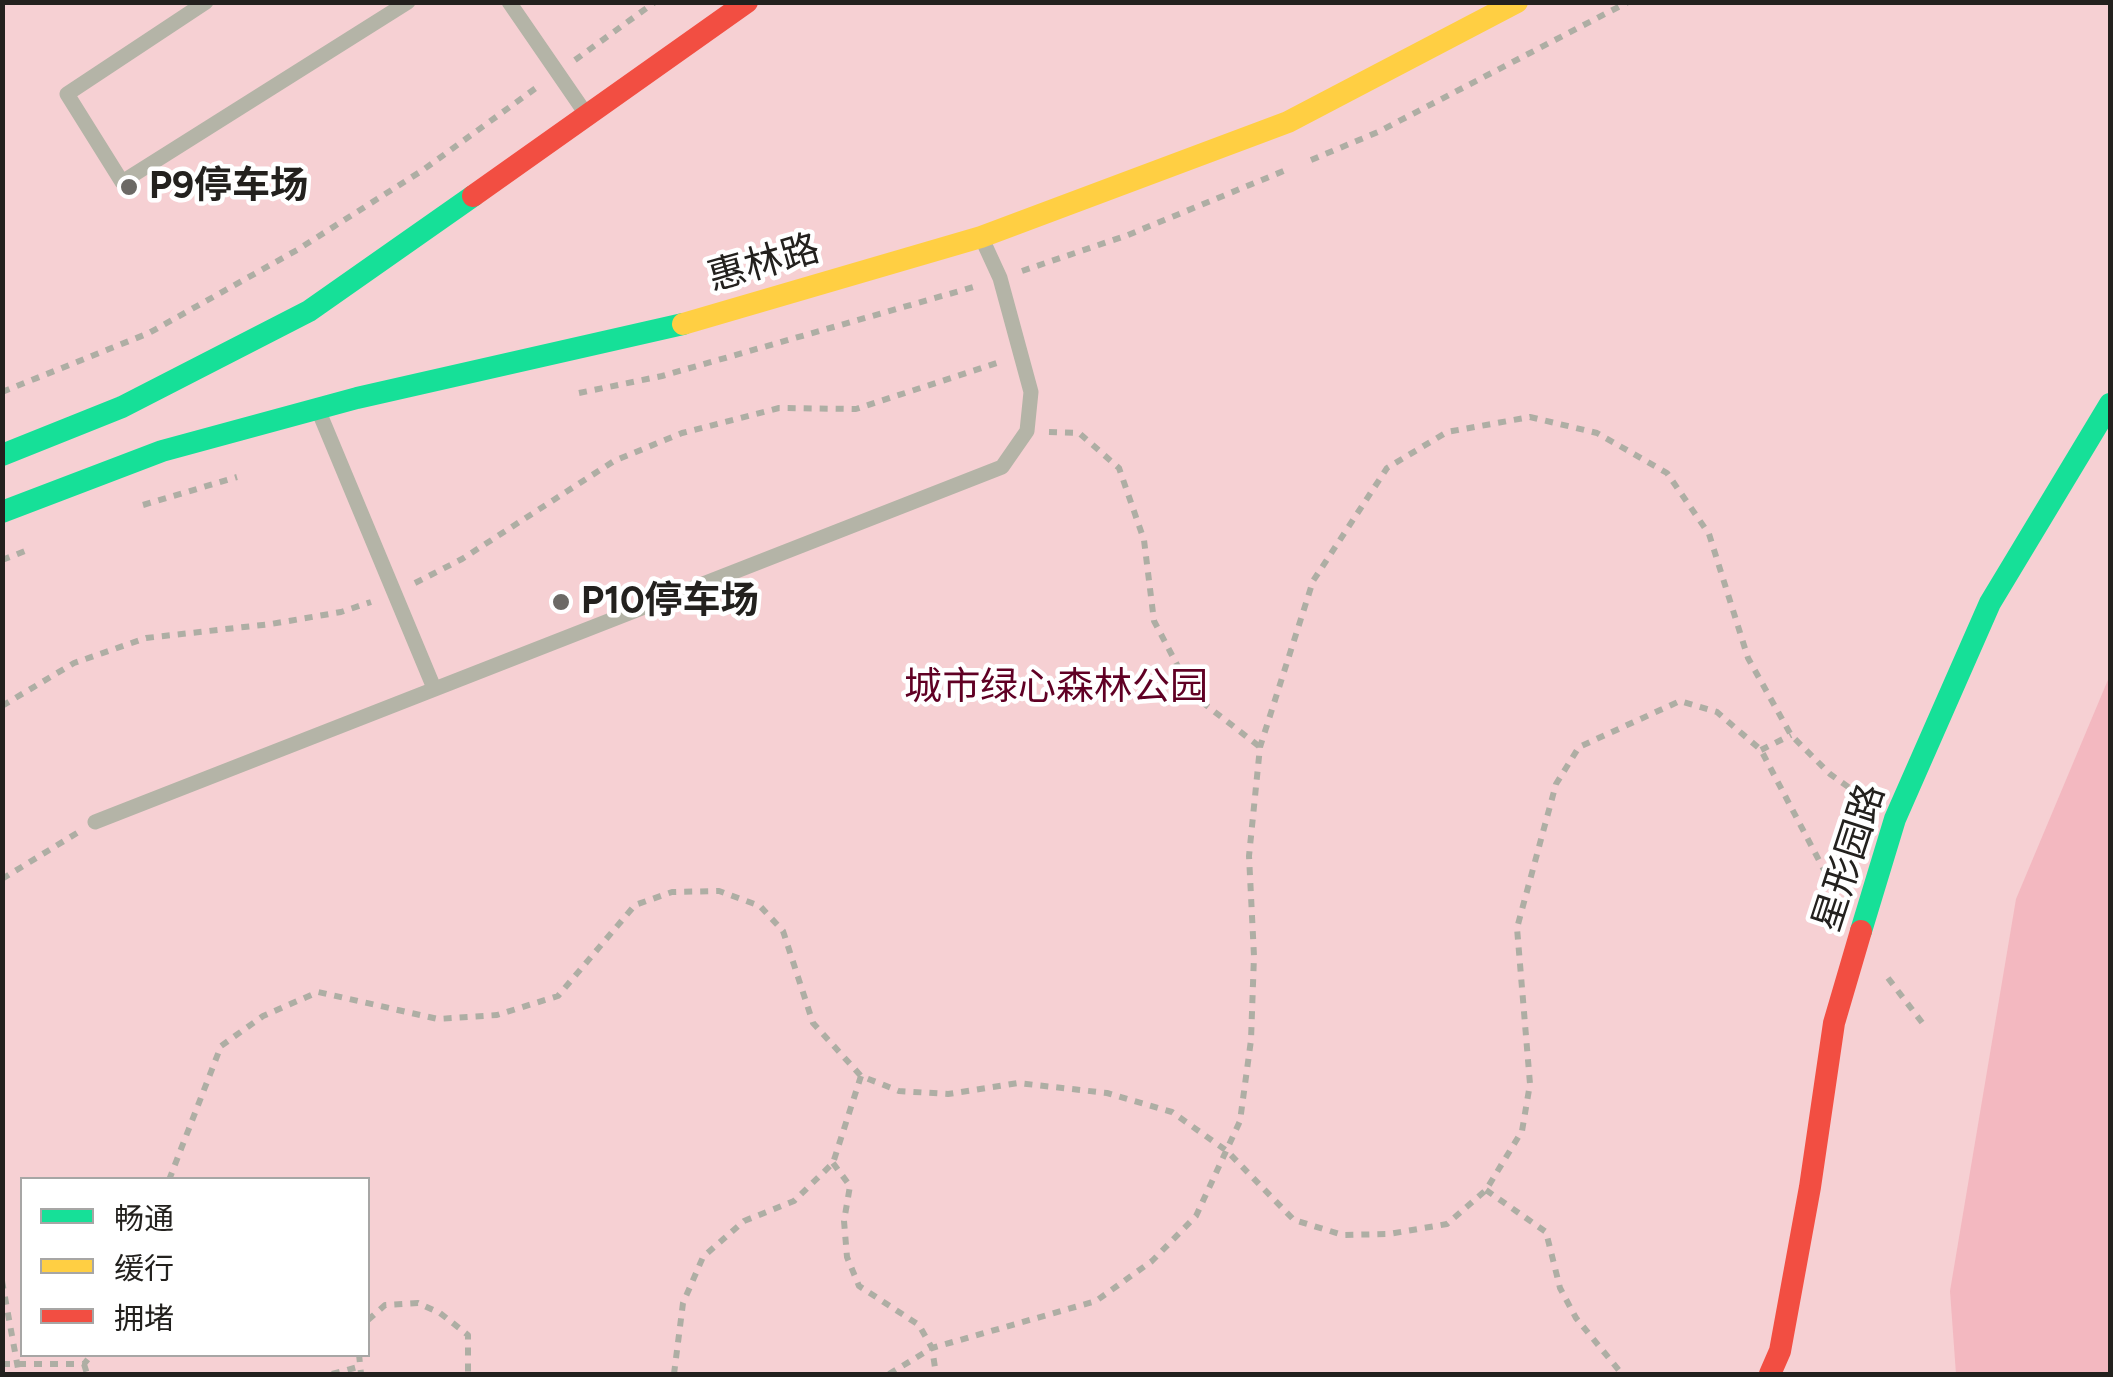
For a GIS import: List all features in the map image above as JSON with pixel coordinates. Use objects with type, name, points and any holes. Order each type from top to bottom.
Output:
[{"type":"main road","points":[[2,454],[122,407],[309,311],[747,2]]},
{"type":"main road","name":"惠林路","points":[[2,512],[162,451],[318,408],[686,323],[981,237],[1288,122],[1516,2]]},
{"type":"main road","name":"星形园路","points":[[1770,1374],[1780,1351],[1834,1023],[1895,819],[1990,603],[2110,404]]},
{"type":"lane","points":[[206,2],[67,94],[122,182],[408,2]]},
{"type":"lane","points":[[509,2],[588,117]]},
{"type":"lane","points":[[95,822],[1002,467],[1028,431],[1031,392],[1000,278],[981,237]]},
{"type":"lane","points":[[318,408],[434,688]]},
{"type":"path","points":[[2,392],[149,333],[281,259],[422,170],[655,2]]},
{"type":"path","points":[[2,706],[74,664],[146,638],[342,612],[394,594],[462,559],[614,461],[682,433],[779,408],[856,409],[936,386],[1020,354]]},
{"type":"path","points":[[889,1374],[932,1348],[1096,1301],[1152,1261],[1196,1216],[1240,1121],[1251,1040],[1254,956],[1249,856],[1260,746],[1313,582],[1387,468],[1447,432],[1530,417],[1597,433],[1667,473],[1709,534],[1748,658],[1791,734],[1830,774],[1895,819]]},
{"type":"path","points":[[1028,431],[1079,433],[1118,468],[1144,540],[1154,621],[1193,695],[1260,746]]},
{"type":"path","points":[[170,1177],[221,1046],[263,1016],[318,992],[438,1019],[497,1015],[558,996],[635,905],[672,892],[719,892],[760,906],[783,931],[813,1022],[861,1076],[899,1091],[948,1094],[1018,1084],[1107,1094],[1172,1112],[1227,1151],[1294,1220],[1343,1236],[1389,1234],[1447,1224],[1486,1190],[1522,1131],[1530,1084],[1516,928],[1556,784],[1578,747],[1680,701],[1716,712],[1761,750],[1835,890]]},
{"type":"path","points":[[1761,750],[1791,734]]},
{"type":"path","points":[[2,879],[95,822]]},
{"type":"path","points":[[1859,941],[1924,1025]]},
{"type":"path","points":[[674,1374],[682,1303],[702,1258],[744,1222],[794,1201],[833,1163],[861,1076]]},
{"type":"path","points":[[833,1163],[850,1186],[844,1221],[847,1257],[859,1286],[918,1325],[932,1348],[936,1374]]},
{"type":"path","points":[[1486,1190],[1546,1232],[1560,1288],[1576,1318],[1622,1374]]},
{"type":"path","points":[[2,1281],[19,1374]]},
{"type":"path","points":[[370,1316],[386,1305],[418,1303],[440,1313],[468,1335],[468,1374]]},
{"type":"path","points":[[84,1364],[90,1357]]},
{"type":"path","points":[[2,1364],[84,1364]]},
{"type":"path","points":[[84,1364],[87,1374]]},
{"type":"path","points":[[332,1374],[359,1371]]},
{"type":"green space","name":"城市绿心森林公园","points":[[3,3],[2110,3],[2110,1374],[3,1374]]},
{"type":"shaded area","points":[[2110,675],[2110,1374],[1956,1374],[1950,1291],[2016,899]]},
{"type":"traffic: fast","points":[[2,455],[122,407],[309,311],[473,196]]},
{"type":"traffic: fast","points":[[2,512],[162,451],[357,398],[683,324]]},
{"type":"traffic: fast","points":[[1861,931],[1895,819],[1990,603],[2110,404]]},
{"type":"traffic: slow","points":[[683,324],[981,237],[1288,122],[1517,2]]},
{"type":"traffic: jam","points":[[473,196],[747,2]]},
{"type":"traffic: jam","points":[[1770,1374],[1780,1351],[1810,1187],[1834,1023],[1861,931]]},
{"type":"place","name":"P9停车场","points":[[129,187]]},
{"type":"place","name":"P10停车场","points":[[561,602]]}]
